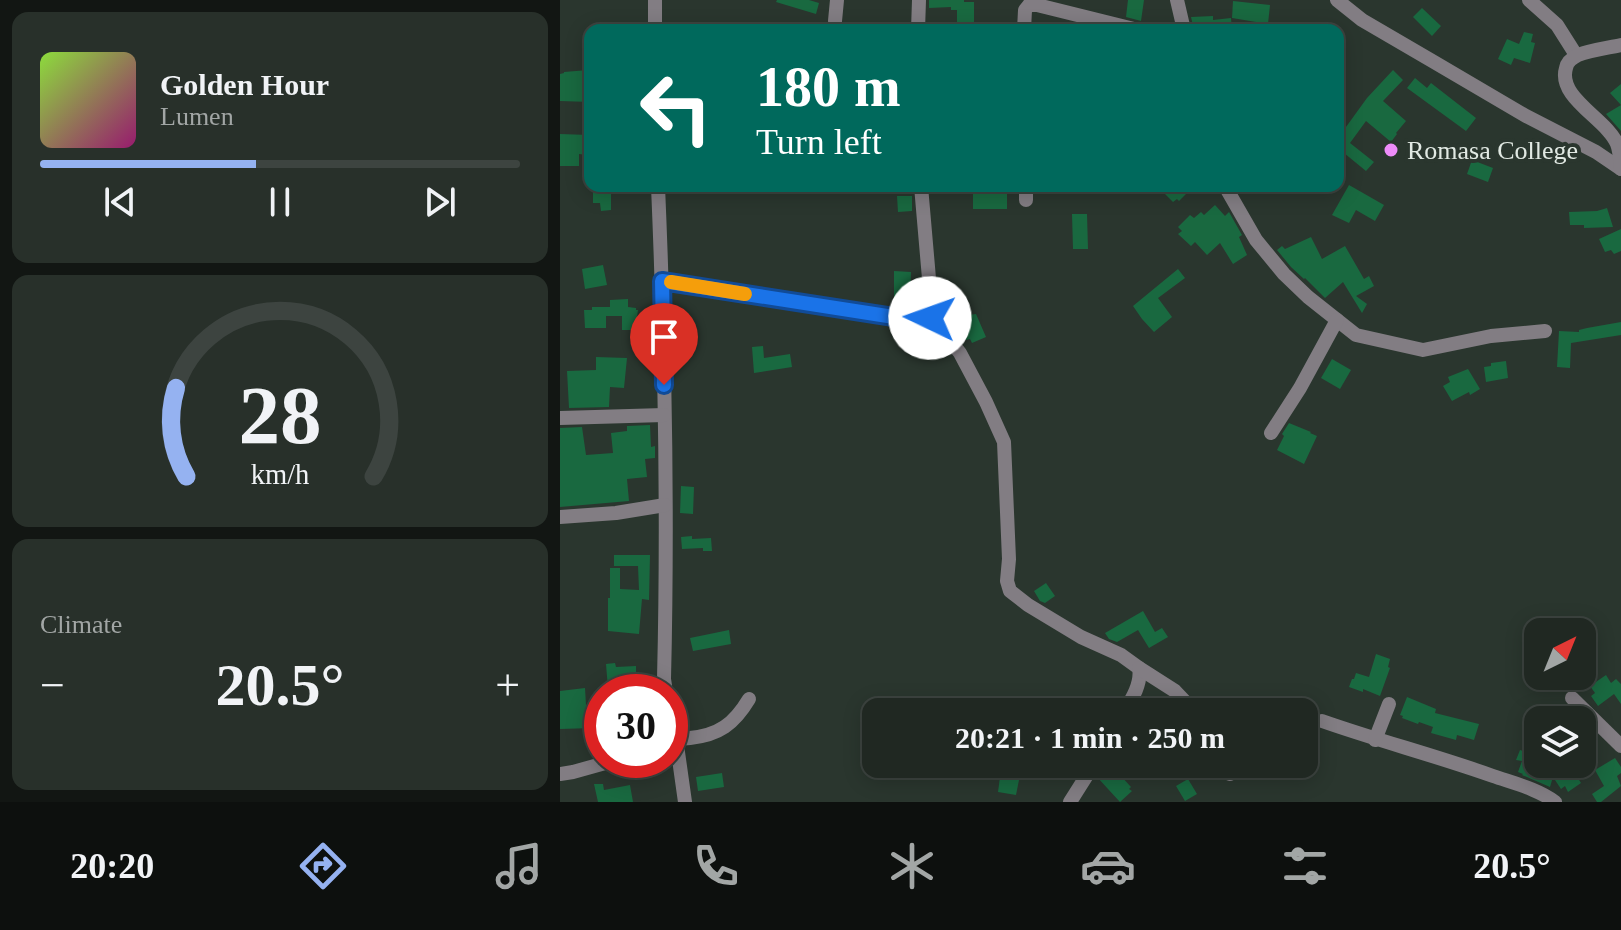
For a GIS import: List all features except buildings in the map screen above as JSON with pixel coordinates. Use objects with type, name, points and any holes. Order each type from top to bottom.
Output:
[{"type":"street","points":[[655,0],[655,24]]},
{"type":"street","points":[[835,21],[837,0]]},
{"type":"street","points":[[918,24],[919,0]]},
{"type":"street","points":[[1177,0],[1183,24]]},
{"type":"street","points":[[1337,0],[1362,20],[1621,169]]},
{"type":"street","points":[[1529,0],[1557,25],[1576,55]]},
{"type":"street","points":[[1024,24],[1025,10],[1029,5],[1037,5],[1111,24]]},
{"type":"street","points":[[1621,45],[1576,55],[1568,62],[1564,73],[1571,93],[1612,135],[1617,144],[1621,169]]},
{"type":"street","points":[[658,192],[664,415],[664,674]]},
{"type":"street","points":[[922,192],[930,290],[928,320]]},
{"type":"street","points":[[1228,192],[1256,240],[1284,274],[1356,335],[1423,350],[1491,336],[1545,331]]},
{"type":"street","points":[[662,281],[855,312],[928,320]]},
{"type":"street","points":[[928,320],[942,330],[960,353],[1004,442],[1009,559],[1007,581],[1010,591],[1081,637],[1121,655],[1182,698]]},
{"type":"street","points":[[1271,433],[1337,320]]},
{"type":"street","points":[[560,418],[664,415]]},
{"type":"street","points":[[560,517],[665,505]]},
{"type":"street","points":[[1131,698],[1141,676],[1139,668]]},
{"type":"street","points":[[1572,698],[1621,746]]},
{"type":"street","points":[[688,738],[713,733],[735,720],[749,699]]},
{"type":"street","points":[[1375,740],[1389,704]]},
{"type":"street","points":[[1322,721],[1530,789],[1555,802]]},
{"type":"street","points":[[560,774],[584,769]]},
{"type":"street","points":[[680,778],[685,802]]},
{"type":"street","points":[[1070,802],[1085,778]]},
{"type":"slow traffic","points":[[671,282],[745,294]]},
{"type":"place","name":"Romasa College","points":[[1391,150]]},
{"type":"route","points":[[664,385],[662,281],[926,322],[930,318]]}]
